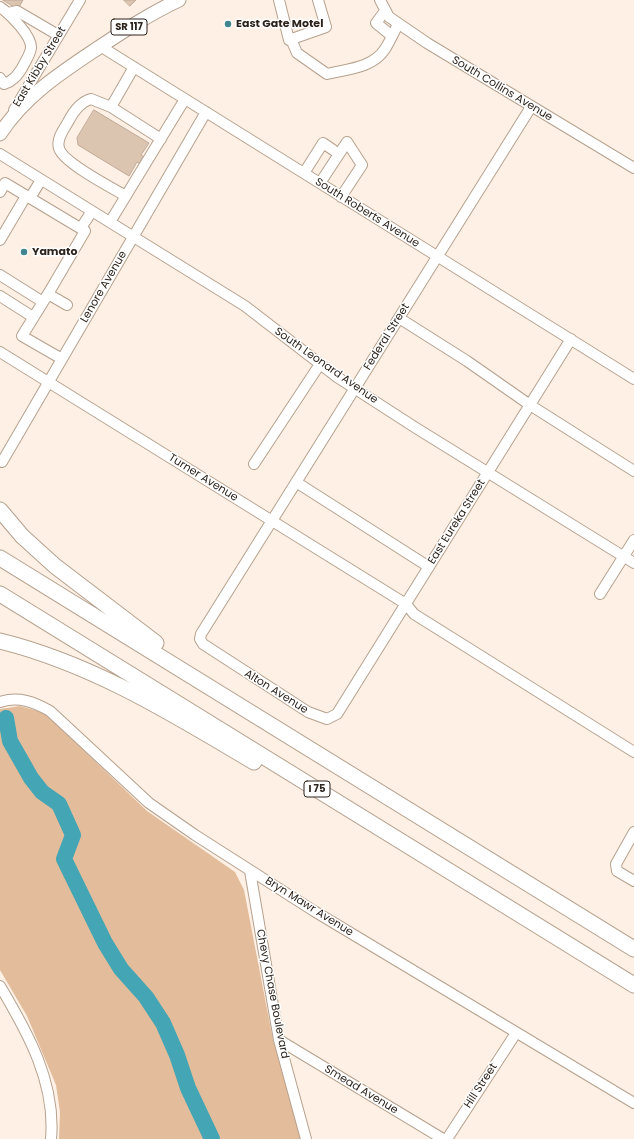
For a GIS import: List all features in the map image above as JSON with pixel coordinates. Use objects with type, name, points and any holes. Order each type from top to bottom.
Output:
[{"type":"highway","points":[[0,510],[22,536],[37,550],[130,624],[176,657],[328,751],[358,775],[361,780]]},
{"type":"highway","points":[[0,558],[634,949]]},
{"type":"highway","name":"I 75","points":[[0,594],[634,985]]},
{"type":"highway","points":[[0,641],[54,656],[134,693],[597,966],[604,966]]},
{"type":"main road","name":"SR 117","points":[[0,134],[10,119],[38,90],[138,21],[177,0]]},
{"type":"street","name":"East Kibby Street","points":[[0,134],[80,0]]},
{"type":"street","points":[[279,0],[289,40],[326,27],[318,0]]},
{"type":"street","name":"South Collins Avenue","points":[[380,0],[385,11],[398,24],[531,107],[634,168]]},
{"type":"street","points":[[4,10],[17,12],[58,35]]},
{"type":"street","points":[[1,82],[17,76],[31,48],[29,41],[4,10]]},
{"type":"street","points":[[385,11],[376,23],[392,36]]},
{"type":"street","points":[[292,39],[297,53],[327,74],[368,64],[375,60],[384,50],[398,24]]},
{"type":"street","name":"South Roberts Avenue","points":[[100,46],[634,379]]},
{"type":"street","points":[[111,107],[134,67]]},
{"type":"street","points":[[126,196],[72,163],[63,156],[59,149],[60,138],[80,105],[91,99],[111,107],[161,139]]},
{"type":"street","points":[[110,222],[185,99]]},
{"type":"street","name":"Federal Street","points":[[206,647],[200,639],[201,634],[531,107]]},
{"type":"street","name":"Lenore Avenue","points":[[2,462],[206,112]]},
{"type":"street","points":[[320,183],[347,142],[362,165],[342,197]]},
{"type":"street","points":[[304,173],[323,144],[339,154]]},
{"type":"street","name":"South Leonard Avenue","points":[[0,154],[245,306],[320,364],[356,388],[488,473],[634,563]]},
{"type":"street","points":[[0,240],[41,180]]},
{"type":"street","points":[[0,192],[6,183],[85,231],[22,336],[62,359]]},
{"type":"street","points":[[82,228],[92,211]]},
{"type":"street","points":[[0,275],[46,298],[67,305]]},
{"type":"street","points":[[0,296],[33,317]]},
{"type":"street","points":[[399,318],[467,361],[530,405],[634,471]]},
{"type":"street","name":"East Eureka Street","points":[[344,705],[571,339]]},
{"type":"street","name":"Turner Avenue","points":[[0,352],[406,604],[414,614],[634,752]]},
{"type":"street","points":[[254,464],[320,364]]},
{"type":"street","points":[[296,482],[429,567]]},
{"type":"street","points":[[600,594],[634,540]]},
{"type":"street","name":"Alton Avenue","points":[[206,647],[318,717],[327,719],[333,717],[344,705]]},
{"type":"street","name":"Bryn Mawr Avenue","points":[[0,702],[22,699],[37,703],[50,711],[149,803],[250,871],[634,1103]]},
{"type":"street","points":[[634,832],[616,864],[618,871],[634,881]]},
{"type":"street","name":"Chevy Chase Boulevard","points":[[250,871],[279,1040],[306,1139]]},
{"type":"street","points":[[0,986],[25,1030],[45,1077],[51,1102],[53,1121],[51,1139]]},
{"type":"street","name":"Hill Street","points":[[447,1139],[516,1033]]},
{"type":"street","name":"Smead Avenue","points":[[279,1040],[443,1139]]},
{"type":"shaded area","points":[[20,706],[41,712],[50,718],[147,811],[235,872],[244,890],[273,1040],[301,1139],[59,1139],[60,1112],[56,1085],[27,1016],[0,970],[0,709]]},
{"type":"building","points":[[3,0],[23,0],[18,9]]},
{"type":"building","points":[[124,0],[136,0],[130,6]]},
{"type":"building","points":[[94,110],[149,143],[141,155],[147,159],[143,166],[137,162],[129,176],[78,145],[77,138]]},
{"type":"waterway","points":[[6,718],[10,741],[31,778],[42,792],[59,804],[73,835],[64,859],[105,943],[121,969],[146,997],[163,1023],[177,1055],[188,1088],[212,1139]]},
{"type":"place","name":"East Gate Motel","points":[[228,24]]},
{"type":"place","name":"Yamato","points":[[24,252]]}]
